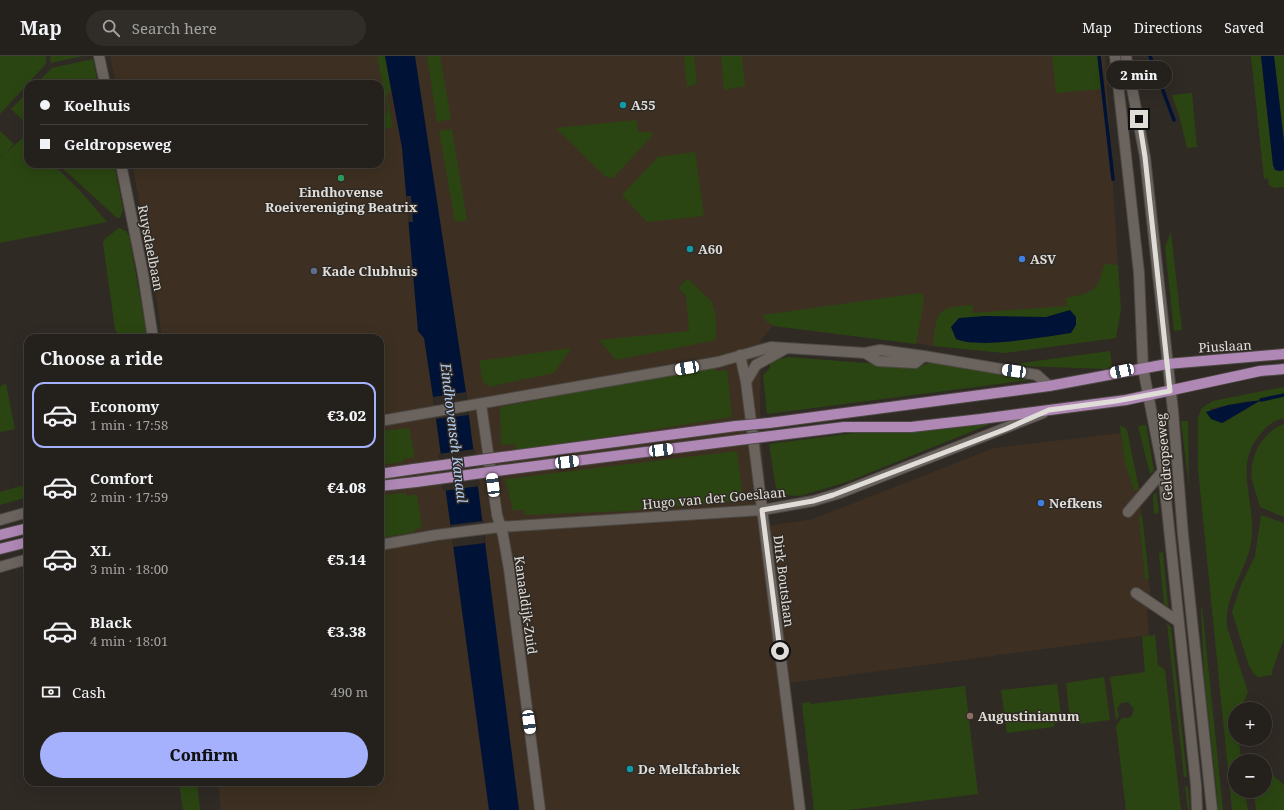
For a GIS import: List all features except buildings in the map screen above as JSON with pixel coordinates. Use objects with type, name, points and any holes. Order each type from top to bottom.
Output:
[{"type":"main road","name":"Piuslaan","points":[[1143,368],[1167,364],[1284,354]]},
{"type":"main road","points":[[384,473],[1049,386],[1143,368]]},
{"type":"main road","points":[[1170,391],[1197,384],[1284,368]]},
{"type":"main road","name":"Hugo van der Goeslaan","points":[[384,486],[844,427],[911,427],[1049,410],[1170,391]]},
{"type":"main road","points":[[0,535],[24,529]]},
{"type":"main road","points":[[0,549],[24,543]]},
{"type":"street","points":[[99,56],[104,80]]},
{"type":"street","name":"Geldropseweg","points":[[1115,56],[1139,273],[1143,368],[1164,471],[1180,622],[1197,810]]},
{"type":"street","name":"Geldropseweg","points":[[1126,56],[1144,149],[1212,810]]},
{"type":"street","name":"Ruysdaelbaan","points":[[122,168],[144,281],[152,334]]},
{"type":"street","points":[[384,420],[718,362],[771,347],[865,354],[880,350],[924,356],[1037,375],[1049,386]]},
{"type":"street","points":[[746,382],[756,365],[787,348]]},
{"type":"street","name":"Dirk Boutslaan","points":[[740,355],[746,382],[800,810]]},
{"type":"street","name":"Kanaaldijk-Zuid","points":[[481,404],[500,527],[503,535],[509,569],[540,810]]},
{"type":"street","name":"Hugo van der Goeslaan","points":[[384,544],[451,533],[500,527],[762,510],[813,501],[833,495],[1006,429],[1049,410]]},
{"type":"street","points":[[1128,512],[1164,471]]},
{"type":"street","points":[[0,520],[24,513]]},
{"type":"street","points":[[0,567],[24,560]]},
{"type":"street","points":[[1136,593],[1180,622]]},
{"type":"shaded area","points":[[110,56],[1105,56],[1118,265],[1081,307],[933,346],[775,323],[761,340],[760,411],[768,526],[813,519],[994,448],[1121,433],[1125,464],[1134,489],[1139,489],[1152,609],[1147,610],[1149,635],[790,683],[806,810],[221,810],[218,786],[384,786],[384,334],[161,334],[154,280],[133,168],[384,168],[384,80],[115,80]]},
{"type":"green space","points":[[0,56],[46,56],[46,64],[31,80],[24,80],[24,88],[0,114]]},
{"type":"green space","points":[[50,56],[83,56],[51,63]]},
{"type":"green space","points":[[377,56],[385,56],[391,90],[387,96],[393,127],[384,129],[384,118],[388,110],[384,90],[384,80],[382,80]]},
{"type":"green space","points":[[427,56],[440,56],[451,119],[437,122]]},
{"type":"green space","points":[[684,56],[694,56],[697,83],[687,87]]},
{"type":"green space","points":[[721,56],[742,56],[745,86],[724,90]]},
{"type":"green space","points":[[1052,56],[1099,56],[1103,89],[1056,93]]},
{"type":"green space","points":[[1251,56],[1261,56],[1273,165],[1278,171],[1284,170],[1284,187],[1274,188],[1269,185],[1268,178],[1264,179]]},
{"type":"green space","points":[[1274,56],[1284,56],[1284,142]]},
{"type":"green space","points":[[93,59],[97,80],[40,80],[52,68]]},
{"type":"green space","points":[[1192,93],[1197,147],[1187,148],[1179,115],[1172,95]]},
{"type":"green space","points":[[24,96],[24,121],[11,109]]},
{"type":"green space","points":[[636,120],[638,132],[651,132],[653,135],[613,178],[606,177],[556,128]]},
{"type":"green space","points":[[452,129],[467,220],[455,222],[439,131]]},
{"type":"green space","points":[[0,131],[14,144],[1,158],[0,157]]},
{"type":"green space","points":[[24,137],[24,168],[57,168],[82,193],[107,222],[0,243],[0,158]]},
{"type":"green space","points":[[695,152],[704,216],[647,222],[622,195],[658,157]]},
{"type":"green space","points":[[62,168],[115,168],[123,209],[120,218],[117,218]]},
{"type":"green space","points":[[119,228],[126,231],[129,236],[146,334],[117,334],[115,329],[103,243],[105,239]]},
{"type":"green space","points":[[1171,232],[1182,330],[1174,331],[1165,247]]},
{"type":"green space","points":[[1104,264],[1118,265],[1121,309],[1116,338],[1004,353],[933,346],[937,318],[940,313],[945,310],[973,305],[972,313],[1067,306],[1066,298],[1093,290],[1102,274]]},
{"type":"green space","points":[[686,280],[689,280],[712,302],[716,317],[716,340],[616,360],[599,340],[689,331],[686,296],[679,288]]},
{"type":"green space","points":[[920,293],[923,295],[924,301],[916,344],[774,326],[766,321],[763,315]]},
{"type":"green space","points":[[571,348],[554,373],[488,387],[487,383],[483,383],[479,361]]},
{"type":"green space","points":[[1110,351],[1112,367],[1105,369],[1021,366],[1021,363]]},
{"type":"green space","points":[[788,357],[919,367],[931,362],[1030,380],[767,414],[763,375],[770,368],[769,362]]},
{"type":"green space","points":[[714,367],[716,371],[727,370],[732,417],[516,451],[515,444],[501,445],[500,407]]},
{"type":"green space","points":[[6,384],[15,429],[0,432],[0,386]]},
{"type":"green space","points":[[1284,387],[1284,418],[1266,427],[1251,449],[1247,462],[1248,488],[1252,516],[1251,543],[1245,564],[1229,604],[1227,627],[1248,692],[1244,702],[1228,702],[1228,746],[1240,746],[1240,754],[1228,754],[1228,770],[1198,469],[1198,417],[1202,408],[1213,401]],"holes":[[[1248,401],[1260,401],[1223,423],[1210,409]]]},
{"type":"green space","points":[[949,421],[995,422],[847,482],[800,496],[785,495],[776,488],[769,444]]},
{"type":"green space","points":[[1181,421],[1188,421],[1189,486]]},
{"type":"green space","points":[[1165,423],[1171,481],[1168,481],[1159,424]]},
{"type":"green space","points":[[1284,424],[1284,517],[1260,507],[1251,472],[1252,463],[1259,446],[1270,433]]},
{"type":"green space","points":[[1146,425],[1154,471],[1150,474],[1138,426]]},
{"type":"green space","points":[[1120,426],[1127,430],[1139,489],[1134,490],[1125,464]]},
{"type":"green space","points":[[409,428],[415,457],[403,459],[403,462],[384,464],[384,431]]},
{"type":"green space","points":[[737,451],[743,498],[739,501],[628,511],[525,515],[524,510],[513,510],[505,479]]},
{"type":"green space","points":[[24,485],[24,498],[0,505],[0,492]]},
{"type":"green space","points":[[1156,492],[1159,513],[1154,514],[1153,495]]},
{"type":"green space","points":[[406,493],[407,496],[417,494],[422,528],[415,529],[415,532],[384,537],[384,495]]},
{"type":"green space","points":[[1142,514],[1149,579],[1145,579],[1139,517]]},
{"type":"green space","points":[[1261,515],[1284,523],[1284,638],[1272,671],[1272,675],[1258,677],[1249,666],[1232,612],[1241,585],[1255,556]]},
{"type":"green space","points":[[1163,552],[1168,607],[1164,604],[1159,553]]},
{"type":"green space","points":[[1201,607],[1223,810],[1218,810],[1204,674]]},
{"type":"green space","points":[[1167,623],[1171,627],[1187,777],[1184,777]]},
{"type":"green space","points":[[1155,635],[1158,665],[1165,670],[1181,810],[1126,810],[1116,726],[1122,718],[1132,716],[1134,709],[1128,702],[1121,703],[1117,709],[1119,716],[1116,720],[1110,677],[1145,672],[1142,636]]},
{"type":"green space","points":[[1104,677],[1110,720],[1080,724],[1080,721],[1070,721],[1066,683]]},
{"type":"green space","points":[[1057,684],[1062,722],[1055,723],[1053,727],[1007,733],[1001,690]]},
{"type":"green space","points":[[965,686],[978,794],[848,810],[814,810],[802,703],[810,702],[810,704]]},
{"type":"green space","points":[[1272,774],[1284,785],[1284,810],[1256,810],[1255,798],[1272,798]]},
{"type":"green space","points":[[180,786],[197,786],[200,810],[183,810]]},
{"type":"green space","points":[[1185,786],[1188,786],[1190,810],[1188,810]]},
{"type":"green space","points":[[1231,798],[1246,798],[1248,810],[1232,810]]},
{"type":"water","name":"Eindhovensch Kanaal","points":[[385,56],[415,56],[466,392],[519,810],[489,810],[433,397],[424,338],[418,331],[402,148]]},
{"type":"water","points":[[1261,56],[1274,56],[1284,142],[1284,170],[1281,171],[1275,170],[1273,165]]},
{"type":"water","points":[[1070,310],[1076,317],[1076,325],[1071,333],[1044,337],[995,343],[966,342],[956,339],[951,327],[959,318],[985,316],[1046,317]]},
{"type":"water","points":[[1261,400],[1222,423],[1211,419],[1206,412],[1228,405]]},
{"type":"pier","points":[[406,196],[411,196],[413,222],[408,222]]},
{"type":"pier","points":[[466,392],[469,415],[436,419],[433,397]]},
{"type":"pier","points":[[475,449],[480,486],[443,491],[438,454]]},
{"type":"pier","points":[[482,521],[485,543],[453,547],[450,525]]},
{"type":"waterway","points":[[1099,56],[1113,179]]},
{"type":"waterway","points":[[1150,56],[1174,120]]},
{"type":"waterway","points":[[1261,400],[1284,395]]},
{"type":"place","name":"A55","points":[[623,105]]},
{"type":"place","name":"Eindhovense Roeivereniging Beatrix","points":[[341,178]]},
{"type":"place","name":"A60","points":[[690,249]]},
{"type":"place","name":"ASV","points":[[1022,259]]},
{"type":"place","name":"Kade Clubhuis","points":[[314,271]]},
{"type":"place","name":"Nefkens","points":[[1041,503]]},
{"type":"place","name":"Augustinianum","points":[[970,716]]},
{"type":"place","name":"De Melkfabriek","points":[[630,769]]},
{"type":"route","points":[[780,651],[762,510],[813,501],[833,495],[1006,429],[1049,410],[1116,401],[1170,391],[1145,157],[1139,119]]}]
